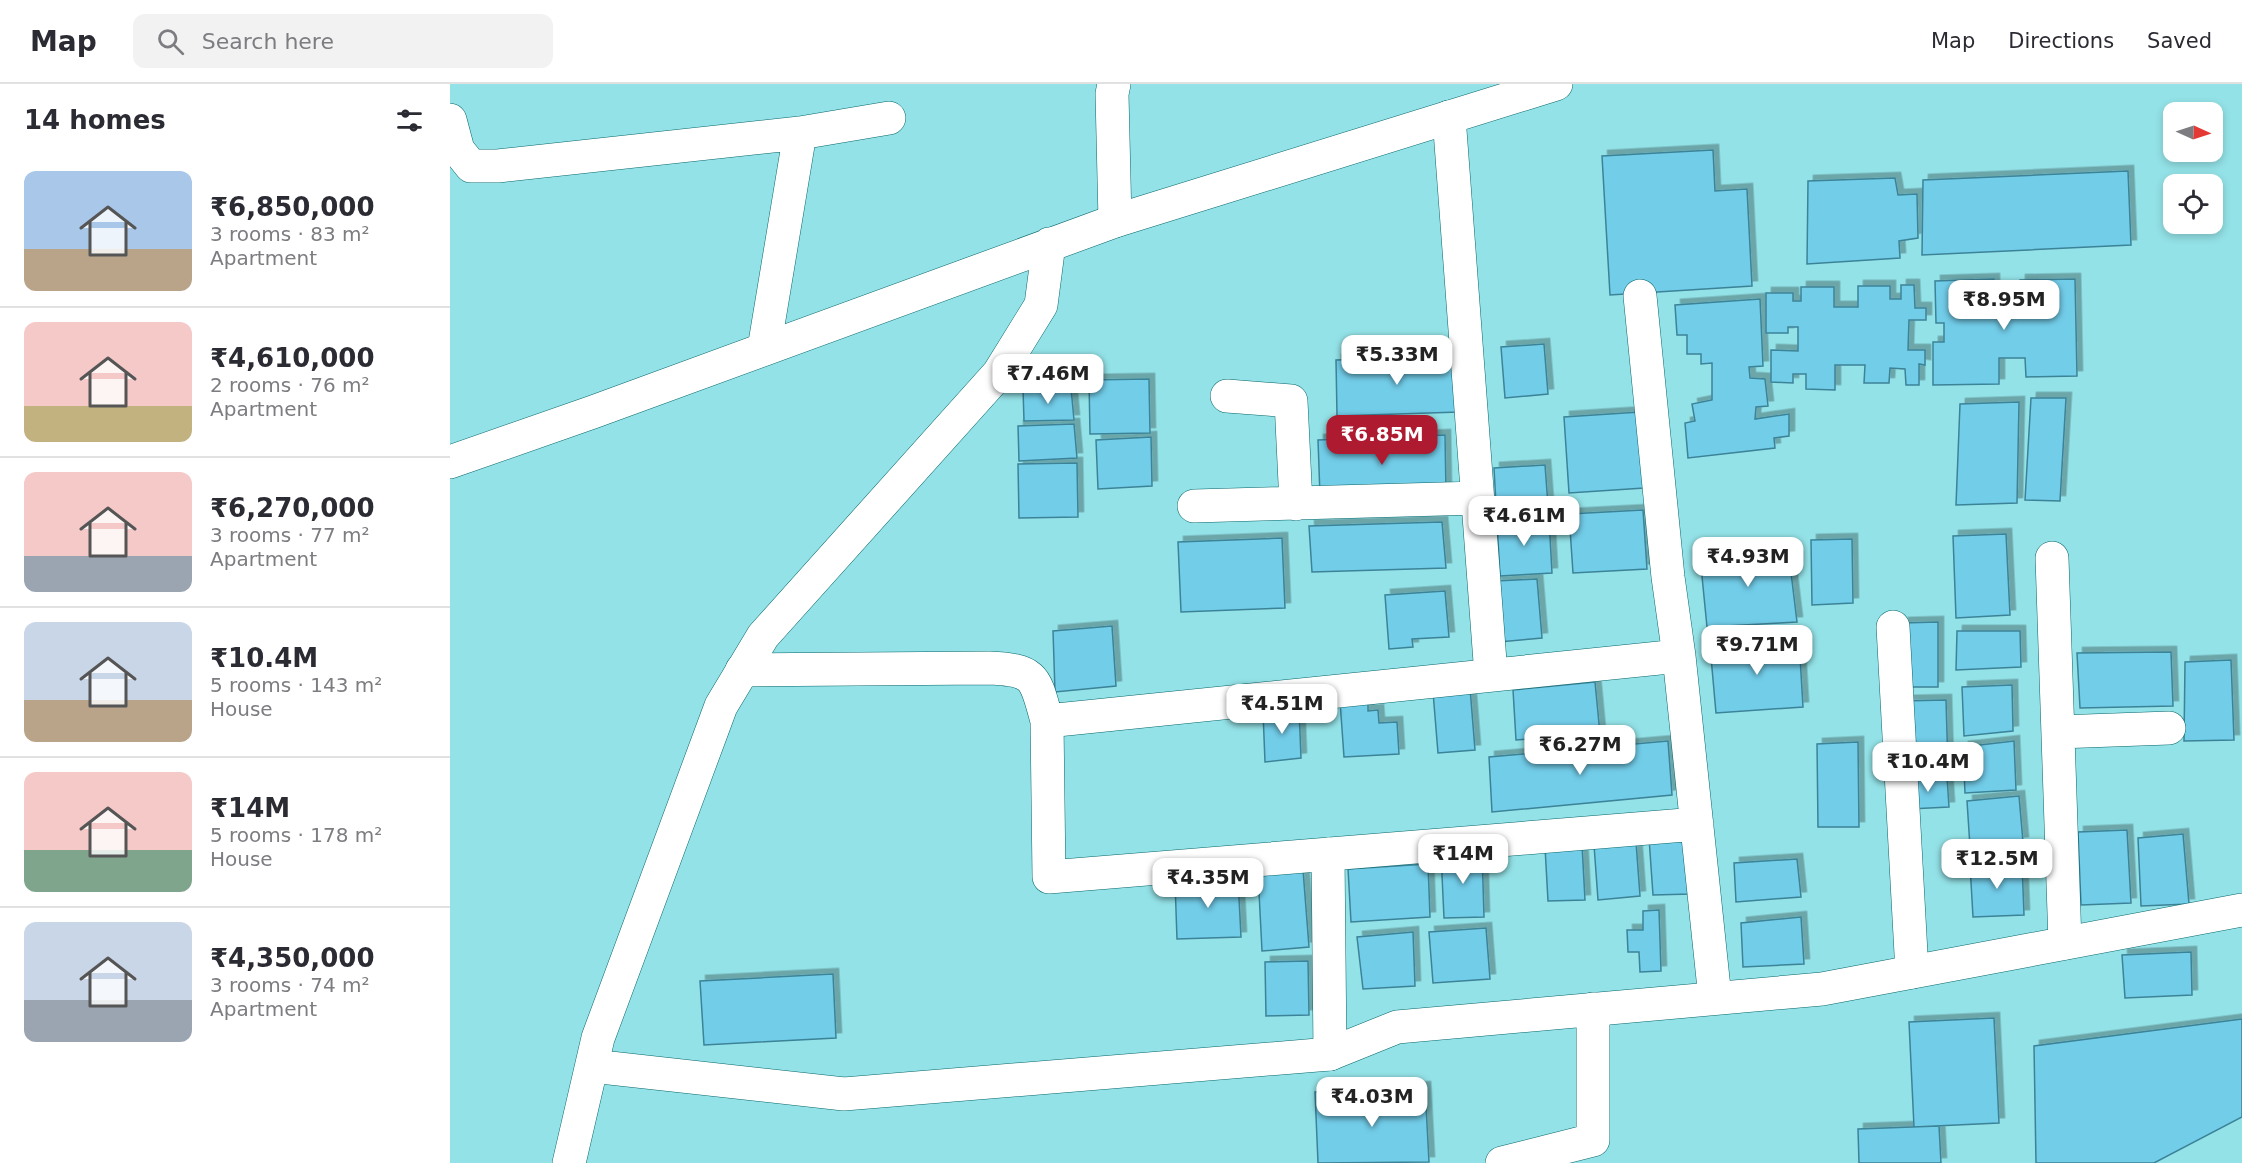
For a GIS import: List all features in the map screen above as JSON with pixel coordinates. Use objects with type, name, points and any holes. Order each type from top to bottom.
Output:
[{"type":"street","points":[[1114,84],[1112,93],[1115,221]]},
{"type":"street","points":[[450,462],[594,412],[1115,221],[1556,84]]},
{"type":"street","points":[[1449,117],[1491,675]]},
{"type":"street","points":[[450,120],[458,150],[471,166],[498,166],[800,133],[889,118]]},
{"type":"street","points":[[764,349],[800,133]]},
{"type":"street","points":[[569,1163],[598,1038],[721,706],[763,636],[999,373],[1041,305],[1049,244]]},
{"type":"street","points":[[1640,296],[1668,577],[1679,656],[1715,998]]},
{"type":"street","points":[[1227,396],[1291,401],[1296,504]]},
{"type":"street","points":[[1194,506],[1478,498]]},
{"type":"street","points":[[2052,558],[2065,943]]},
{"type":"street","points":[[1893,627],[1912,972]]},
{"type":"street","points":[[1047,721],[1679,656]]},
{"type":"street","points":[[742,670],[1017,669],[1036,682],[1047,721],[1049,877],[1697,824]]},
{"type":"street","points":[[2058,732],[2169,728]]},
{"type":"street","points":[[1328,854],[1330,1054]]},
{"type":"street","points":[[592,1066],[844,1094],[1330,1054],[1397,1027],[1822,989],[2242,910]]},
{"type":"street","points":[[1502,1163],[1593,1140],[1593,1009]]},
{"type":"building","points":[[1713,150],[1715,191],[1747,189],[1752,286],[1610,295],[1602,156]]},
{"type":"building","points":[[2128,171],[2131,245],[1922,255],[1923,180]]},
{"type":"building","points":[[1895,178],[1898,195],[1917,194],[1918,238],[1899,241],[1900,258],[1807,264],[1808,181]]},
{"type":"building","points":[[1994,279],[1994,303],[2020,303],[2020,280],[2075,279],[2077,376],[2026,377],[2025,358],[1999,358],[1999,384],[1933,385],[1933,342],[1944,342],[1944,323],[1936,323],[1935,281]]},
{"type":"building","points":[[1901,285],[1914,285],[1915,308],[1926,308],[1926,320],[1909,320],[1908,350],[1925,350],[1925,365],[1919,364],[1919,385],[1906,385],[1905,369],[1890,368],[1889,383],[1864,383],[1865,365],[1835,365],[1835,390],[1806,389],[1806,374],[1793,374],[1793,383],[1771,382],[1771,350],[1798,351],[1798,327],[1788,327],[1788,333],[1766,333],[1766,293],[1793,293],[1793,301],[1801,301],[1801,287],[1834,287],[1834,307],[1858,307],[1858,286],[1890,286],[1890,299],[1901,299]]},
{"type":"building","points":[[1760,299],[1763,366],[1749,367],[1750,378],[1765,379],[1768,406],[1756,407],[1755,419],[1789,414],[1789,436],[1774,438],[1775,448],[1688,458],[1685,423],[1695,421],[1692,404],[1712,400],[1712,363],[1701,364],[1701,354],[1687,354],[1687,335],[1677,335],[1675,305]]},
{"type":"building","points":[[1544,344],[1548,394],[1505,398],[1501,347]]},
{"type":"building","points":[[1458,357],[1459,412],[1337,416],[1336,360]]},
{"type":"building","points":[[1149,379],[1150,433],[1090,434],[1089,380]]},
{"type":"building","points":[[1071,388],[1074,420],[1024,421],[1023,389]]},
{"type":"building","points":[[2031,398],[2066,398],[2060,501],[2025,500]]},
{"type":"building","points":[[2019,402],[2017,503],[1956,505],[1960,404]]},
{"type":"building","points":[[1640,412],[1644,488],[1569,493],[1564,417]]},
{"type":"building","points":[[1074,424],[1077,458],[1019,461],[1018,426]]},
{"type":"building","points":[[1445,435],[1446,492],[1320,496],[1318,440]]},
{"type":"building","points":[[1151,437],[1152,486],[1098,489],[1096,440]]},
{"type":"building","points":[[1077,463],[1078,517],[1019,518],[1018,464]]},
{"type":"building","points":[[1545,465],[1549,519],[1497,522],[1494,468]]},
{"type":"building","points":[[1643,510],[1647,569],[1573,573],[1569,514]]},
{"type":"building","points":[[1549,519],[1552,573],[1500,576],[1497,522]]},
{"type":"building","points":[[1442,522],[1446,568],[1312,572],[1309,526]]},
{"type":"building","points":[[2006,534],[2010,615],[1956,618],[1953,536]]},
{"type":"building","points":[[1282,538],[1285,608],[1181,612],[1178,542]]},
{"type":"building","points":[[1852,539],[1853,603],[1812,605],[1811,540]]},
{"type":"building","points":[[1788,548],[1797,622],[1707,627],[1700,556]]},
{"type":"building","points":[[1537,579],[1542,638],[1499,642],[1496,581]]},
{"type":"building","points":[[1445,591],[1449,637],[1412,639],[1413,647],[1389,649],[1385,595]]},
{"type":"building","points":[[1938,622],[1938,687],[1904,687],[1903,623]]},
{"type":"building","points":[[1112,626],[1116,686],[1055,692],[1053,631]]},
{"type":"building","points":[[1957,631],[2020,631],[2021,667],[1956,670]]},
{"type":"building","points":[[1799,640],[1803,707],[1716,713],[1710,646]]},
{"type":"building","points":[[2171,652],[2173,706],[2080,708],[2077,653]]},
{"type":"building","points":[[2231,660],[2234,740],[2184,741],[2185,662]]},
{"type":"building","points":[[1595,682],[1600,734],[1516,740],[1513,690]]},
{"type":"building","points":[[2012,685],[2013,731],[1964,736],[1962,687]]},
{"type":"building","points":[[1470,688],[1475,750],[1438,753],[1433,692]]},
{"type":"building","points":[[1368,699],[1368,711],[1378,710],[1379,723],[1397,722],[1399,754],[1344,757],[1340,701]]},
{"type":"building","points":[[1946,700],[1948,768],[1906,770],[1902,701]]},
{"type":"building","points":[[1299,708],[1301,758],[1265,762],[1263,712]]},
{"type":"building","points":[[1668,741],[1672,795],[1492,812],[1489,757]]},
{"type":"building","points":[[2014,741],[2016,790],[1965,793],[1963,747]]},
{"type":"building","points":[[1858,742],[1859,827],[1818,827],[1817,744]]},
{"type":"building","points":[[1947,777],[1949,807],[1910,809],[1907,778]]},
{"type":"building","points":[[2019,796],[2023,842],[1970,847],[1967,801]]},
{"type":"building","points":[[2127,830],[2131,903],[2081,905],[2078,832]]},
{"type":"building","points":[[2183,834],[2189,904],[2141,906],[2138,838]]},
{"type":"building","points":[[1687,836],[1691,894],[1653,895],[1649,838]]},
{"type":"building","points":[[1636,842],[1640,896],[1598,900],[1594,845]]},
{"type":"building","points":[[1582,845],[1585,900],[1548,901],[1545,847]]},
{"type":"building","points":[[1482,851],[1484,917],[1444,918],[1441,854]]},
{"type":"building","points":[[1797,859],[1801,897],[1736,902],[1734,863]]},
{"type":"building","points":[[2022,863],[2024,915],[1973,917],[1970,865]]},
{"type":"building","points":[[1428,864],[1430,917],[1351,922],[1348,869]]},
{"type":"building","points":[[1303,870],[1309,947],[1262,951],[1258,873]]},
{"type":"building","points":[[1238,879],[1241,937],[1177,939],[1175,882]]},
{"type":"building","points":[[1659,910],[1661,971],[1640,972],[1639,952],[1628,952],[1627,930],[1643,930],[1643,911]]},
{"type":"building","points":[[1801,917],[1804,964],[1743,967],[1741,923]]},
{"type":"building","points":[[1486,928],[1490,979],[1433,983],[1429,932]]},
{"type":"building","points":[[1413,932],[1415,986],[1363,989],[1357,937]]},
{"type":"building","points":[[2191,952],[2192,995],[2125,998],[2122,955]]},
{"type":"building","points":[[1308,961],[1309,1015],[1266,1016],[1265,962]]},
{"type":"building","points":[[833,974],[836,1038],[704,1045],[700,981]]},
{"type":"building","points":[[1994,1018],[1999,1123],[1914,1127],[1909,1022]]},
{"type":"building","points":[[2242,1019],[2242,1117],[2154,1163],[2036,1163],[2034,1046]]},
{"type":"building","points":[[1425,1087],[1429,1162],[1318,1163],[1315,1092],[1356,1090],[1357,1108],[1393,1106],[1392,1089]]},
{"type":"building","points":[[1939,1126],[1941,1163],[1859,1163],[1858,1129]]}]
